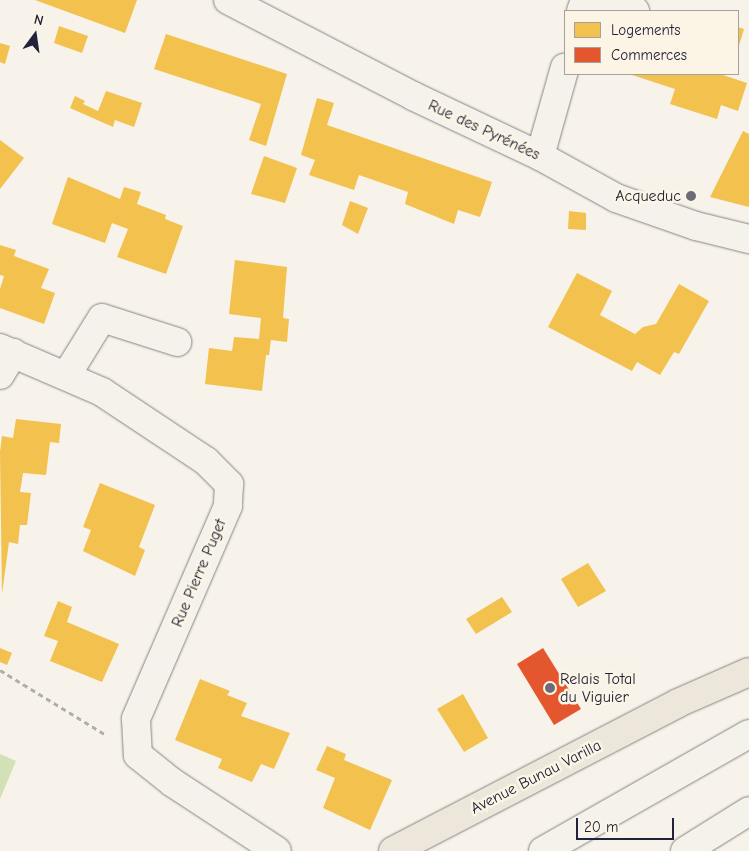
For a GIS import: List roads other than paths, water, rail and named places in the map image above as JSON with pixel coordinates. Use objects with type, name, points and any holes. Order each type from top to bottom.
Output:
[{"type":"main road","name":"Avenue Bunau Varilla","points":[[678,703],[749,657]]},
{"type":"main road","name":"Avenue Bunau Varilla","points":[[393,851],[678,703],[749,672]]},
{"type":"street","name":"Rue des Pyrénées","points":[[228,0],[413,96],[540,156],[616,198],[696,226],[749,239]]},
{"type":"street","points":[[603,0],[632,10]]},
{"type":"street","points":[[540,156],[564,71]]},
{"type":"street","points":[[66,376],[102,318],[178,342]]},
{"type":"street","name":"Rue Pierre Puget","points":[[4,359],[66,376],[102,392],[206,460],[229,484],[228,506],[136,719],[138,755],[274,850]]},
{"type":"street","points":[[543,851],[749,734]]},
{"type":"street","points":[[685,851],[749,811]]},
{"type":"place","name":"Acqueduc","points":[[691,196]]},
{"type":"place","name":"Relais Total du Viguier","points":[[550,688]]}]
